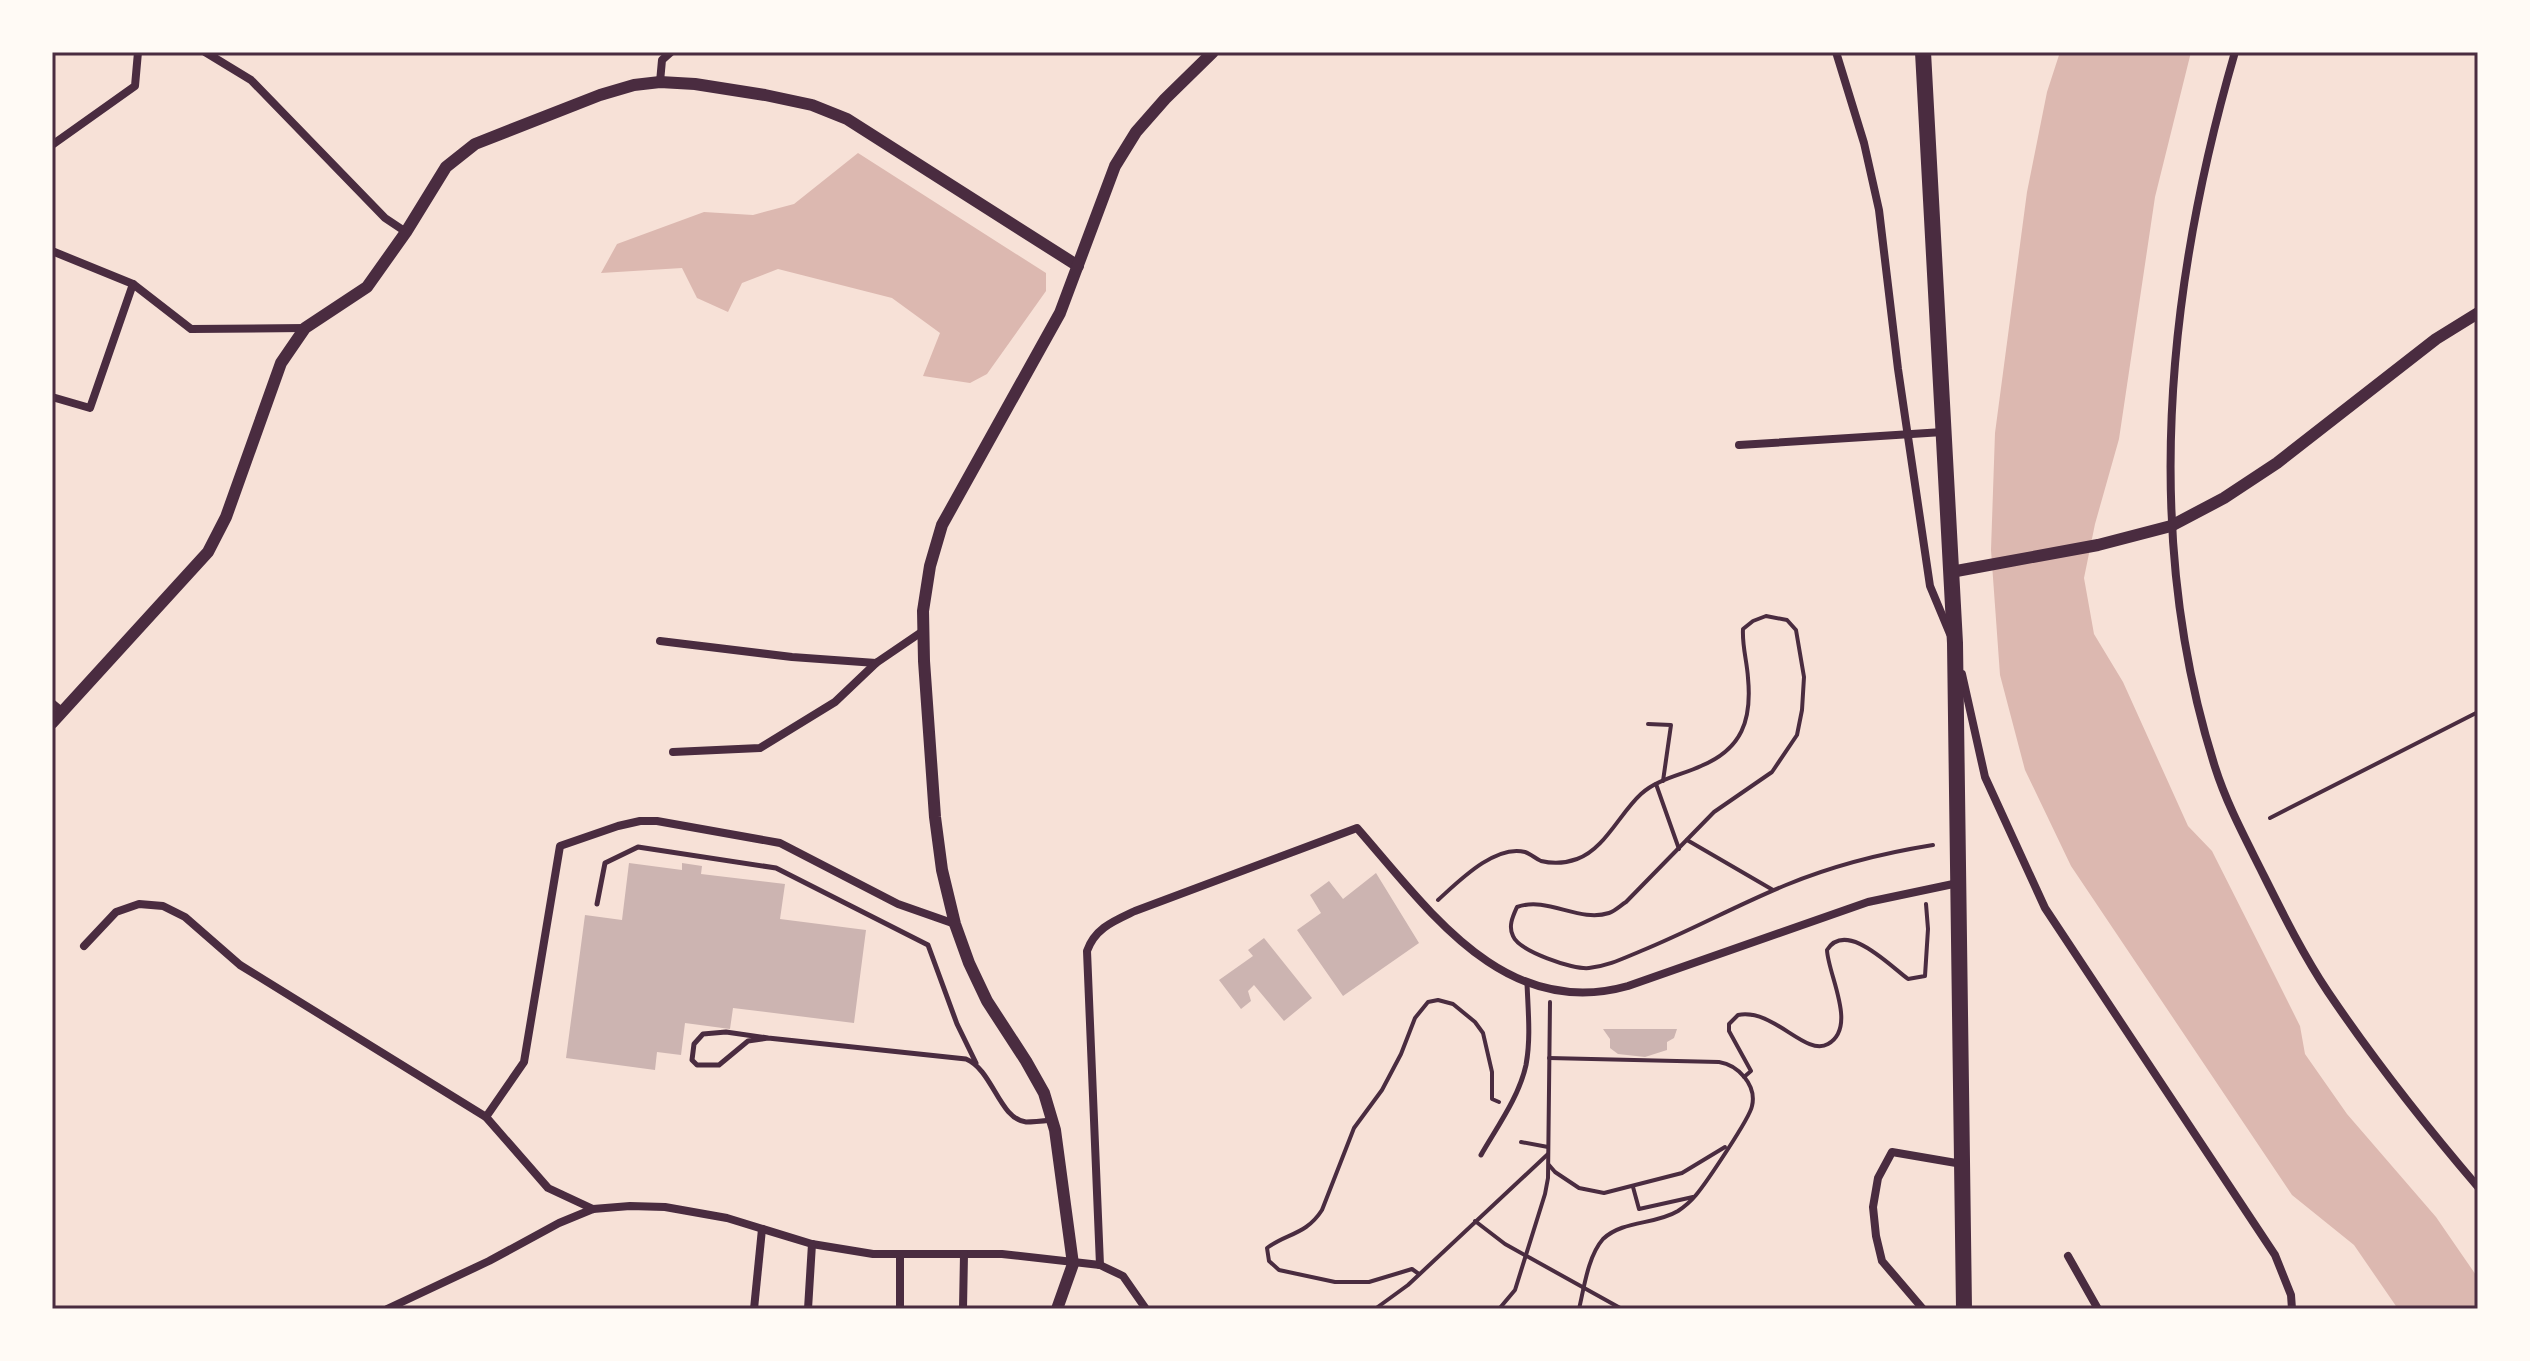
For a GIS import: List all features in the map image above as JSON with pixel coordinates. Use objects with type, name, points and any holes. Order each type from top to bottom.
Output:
[{"type":"highway","points":[[1923,52],[1943,432],[1959,571],[1955,643],[1964,1309]]},
{"type":"street","points":[[52,145],[135,86],[138,52]]},
{"type":"street","points":[[205,52],[251,80],[385,218],[406,232]]},
{"type":"street","points":[[660,82],[662,60],[671,52]]},
{"type":"street","points":[[1057,1309],[1073,1264],[1067,1200],[1053,1120],[1044,1093],[987,1001],[969,963],[955,924],[942,870],[935,817],[923,631],[930,566],[942,525],[1060,313],[1115,166],[1136,132],[1213,52]]},
{"type":"street","points":[[1836,52],[1864,143],[1879,210],[1898,369],[1930,586],[1943,623],[1955,643],[1985,777],[2045,908],[2275,1255],[2291,1295],[2292,1309]]},
{"type":"street","points":[[2235,52],[2202,180],[2188,257],[2171,404],[2171,526],[2188,664],[2216,769],[2247,843],[2287,923],[2328,992],[2436,1138],[2478,1187]]},
{"type":"street","points":[[52,723],[208,552],[226,517],[281,363],[305,328],[367,287],[446,167],[475,144],[600,95],[634,85],[660,82],[695,84],[765,95],[812,105],[847,119],[1078,266]]},
{"type":"street","points":[[52,251],[133,284],[191,329],[305,328]]},
{"type":"street","points":[[52,397],[90,408],[133,284]]},
{"type":"street","points":[[1959,571],[2098,545],[2171,526],[2224,498],[2277,463],[2436,339],[2478,313]]},
{"type":"street","points":[[1739,445],[1943,432]]},
{"type":"street","points":[[673,752],[760,748],[835,702],[876,663],[923,631]]},
{"type":"street","points":[[660,641],[792,657],[876,663]]},
{"type":"street","points":[[52,703],[63,712]]},
{"type":"street","points":[[486,1117],[524,1062],[560,846],[640,821],[657,821],[780,843],[898,904],[955,924]]},
{"type":"street","points":[[1100,1265],[1087,951],[1091,939],[1108,924],[1135,911],[1357,828],[1443,925],[1492,966],[1551,991],[1580,995],[1615,990],[1868,902],[1959,883]]},
{"type":"street","points":[[84,946],[116,912],[139,904],[163,906],[185,917],[240,965],[486,1117],[548,1188],[593,1209]]},
{"type":"street","points":[[1923,1309],[1882,1261],[1873,1207],[1878,1178],[1892,1152],[1962,1164]]},
{"type":"street","points":[[387,1309],[489,1261],[559,1223],[593,1209],[630,1206],[665,1207],[727,1218],[812,1244],[873,1254],[1002,1254],[1100,1265],[1123,1276],[1146,1309]]},
{"type":"street","points":[[754,1309],[762,1229]]},
{"type":"street","points":[[808,1309],[812,1244]]},
{"type":"street","points":[[900,1254],[900,1309]]},
{"type":"street","points":[[963,1309],[964,1254]]},
{"type":"street","points":[[2068,1256],[2098,1309]]},
{"type":"lane","points":[[597,904],[605,863],[638,847],[776,868],[928,945],[957,1024],[976,1063],[1014,1117],[1024,1122],[1053,1120]]},
{"type":"lane","points":[[1481,1155],[1525,1068],[1529,1045],[1527,983]]},
{"type":"lane","points":[[768,1038],[748,1041],[719,1065],[697,1065],[692,1060],[694,1044],[703,1034],[726,1032],[966,1059],[976,1063]]},
{"type":"path","points":[[1428,909],[1489,859],[1510,851],[1525,852],[1542,861],[1562,863],[1581,858],[1596,846],[1642,793],[1725,754],[1740,737],[1747,718],[1748,678],[1742,643],[1743,629],[1766,616],[1787,620],[1796,630],[1804,677],[1797,735],[1772,772],[1714,812],[1626,902],[1608,913],[1591,914],[1529,903],[1517,907],[1511,920],[1512,936],[1522,947],[1568,966],[1586,969],[1608,964],[1670,940],[1773,890],[1838,867],[1933,845]]},
{"type":"path","points":[[2270,818],[2478,712]]},
{"type":"path","points":[[1648,724],[1671,725],[1663,781]]},
{"type":"path","points":[[1656,784],[1679,849]]},
{"type":"path","points":[[1687,840],[1773,890]]},
{"type":"path","points":[[1744,1077],[1751,1071],[1729,1031],[1729,1024],[1738,1015],[1765,1017],[1812,1047],[1824,1046],[1836,1037],[1842,1018],[1841,1007],[1827,950],[1838,941],[1853,940],[1908,979],[1925,976],[1928,929],[1924,890]]},
{"type":"path","points":[[1499,1309],[1515,1290],[1545,1194],[1551,991]]},
{"type":"path","points":[[1419,1274],[1412,1269],[1369,1282],[1335,1282],[1279,1270],[1269,1261],[1267,1248],[1299,1233],[1314,1222],[1322,1210],[1354,1128],[1382,1090],[1415,1018],[1428,1002],[1447,1001],[1475,1022],[1483,1033],[1492,1072],[1492,1099],[1508,1106]]},
{"type":"path","points":[[1549,1058],[1719,1062],[1737,1068],[1752,1092],[1751,1111],[1695,1196],[1664,1218],[1621,1228],[1601,1242],[1579,1309]]},
{"type":"path","points":[[1521,1142],[1548,1147]]},
{"type":"path","points":[[1548,1163],[1567,1182],[1592,1192],[1616,1191],[1682,1173],[1729,1144]]},
{"type":"path","points":[[1375,1309],[1419,1274],[1548,1154]]},
{"type":"path","points":[[1633,1187],[1639,1209],[1695,1196]]},
{"type":"path","points":[[1475,1221],[1505,1244],[1622,1309]]},
{"type":"shaded area","points":[[2060,52],[2191,52],[2155,197],[2119,439],[2095,524],[2084,578],[2094,634],[2123,682],[2188,826],[2212,851],[2273,972],[2300,1026],[2305,1054],[2347,1114],[2436,1217],[2478,1278],[2478,1309],[2398,1309],[2354,1245],[2292,1195],[2071,866],[2025,770],[2000,675],[1991,550],[1995,433],[2027,192],[2047,92]]},
{"type":"shaded area","points":[[858,153],[1046,273],[1046,291],[987,374],[970,383],[923,376],[940,333],[892,298],[778,269],[742,283],[728,312],[697,298],[682,268],[601,273],[617,244],[704,212],[753,215],[794,204]]},
{"type":"building","points":[[629,863],[682,870],[682,863],[702,866],[701,874],[785,884],[780,919],[866,930],[854,1023],[733,1008],[730,1029],[685,1023],[681,1055],[657,1052],[655,1070],[566,1058],[585,915],[622,920]]},
{"type":"building","points":[[1376,873],[1419,943],[1343,996],[1297,930],[1321,913],[1310,895],[1329,881],[1343,899]]},
{"type":"building","points":[[1264,938],[1312,998],[1284,1021],[1254,985],[1248,991],[1251,1001],[1241,1009],[1219,980],[1253,956],[1248,950]]},
{"type":"building","points":[[1603,1029],[1677,1029],[1674,1038],[1667,1042],[1667,1050],[1645,1057],[1618,1054],[1610,1048],[1610,1039]]}]
